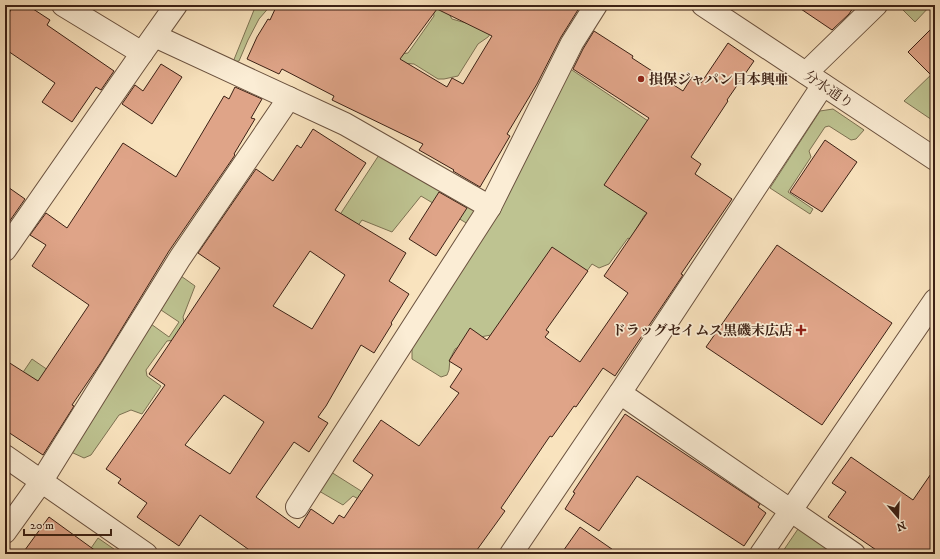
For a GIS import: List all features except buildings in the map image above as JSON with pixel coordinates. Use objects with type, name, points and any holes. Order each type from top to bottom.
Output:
[{"type":"street","points":[[63,5],[148,45],[289,98],[345,124],[490,207]]},
{"type":"street","points":[[5,250],[176,5]]},
{"type":"street","points":[[297,507],[490,207],[572,43],[596,5]]},
{"type":"street","name":"分水通り","points":[[703,5],[935,159]]},
{"type":"street","points":[[511,554],[620,393],[815,79],[876,5]]},
{"type":"street","points":[[5,532],[42,482],[180,258],[289,98]]},
{"type":"street","points":[[761,554],[935,300]]},
{"type":"street","points":[[620,393],[854,554]]},
{"type":"street","points":[[5,456],[146,554]]},
{"type":"green space","points":[[256,5],[271,5],[259,19],[239,61],[233,62]]},
{"type":"green space","points":[[444,5],[452,19],[466,23],[499,22],[488,37],[478,44],[458,76],[438,79],[414,64],[403,63],[378,39],[399,54],[408,53],[434,16],[433,7]]},
{"type":"green space","points":[[898,5],[931,5],[915,22]]},
{"type":"green space","points":[[569,68],[678,141],[662,196],[644,216],[635,231],[656,255],[628,238],[609,264],[599,268],[592,264],[547,327],[475,338],[455,349],[450,359],[447,375],[441,377],[412,359],[412,348]]},
{"type":"green space","points":[[935,71],[935,122],[904,101]]},
{"type":"green space","points":[[833,109],[864,130],[856,139],[851,140],[829,126],[825,127],[809,151],[811,157],[788,192],[813,209],[810,214],[770,188],[820,111]]},
{"type":"green space","points":[[379,155],[477,208],[468,224],[421,196],[392,232],[362,220],[343,247],[324,239]]},
{"type":"green space","points":[[181,276],[195,286],[183,317],[185,326],[175,340],[167,341],[146,370],[147,376],[161,386],[142,414],[131,410],[119,415],[91,455],[84,458],[71,452],[151,324],[169,337],[179,322],[161,310]]},
{"type":"green space","points":[[32,359],[74,388],[5,399]]},
{"type":"green space","points":[[331,472],[377,501],[373,507],[353,496],[343,505],[319,491]]},
{"type":"green space","points":[[798,529],[836,554],[781,554]]},
{"type":"green space","points":[[98,538],[121,554],[87,554]]},
{"type":"place","name":"損保ジャパン日本興亜","points":[[641,79]]},
{"type":"place","name":"ドラッグセイムス黒磯末広店","points":[[801,330]]}]
